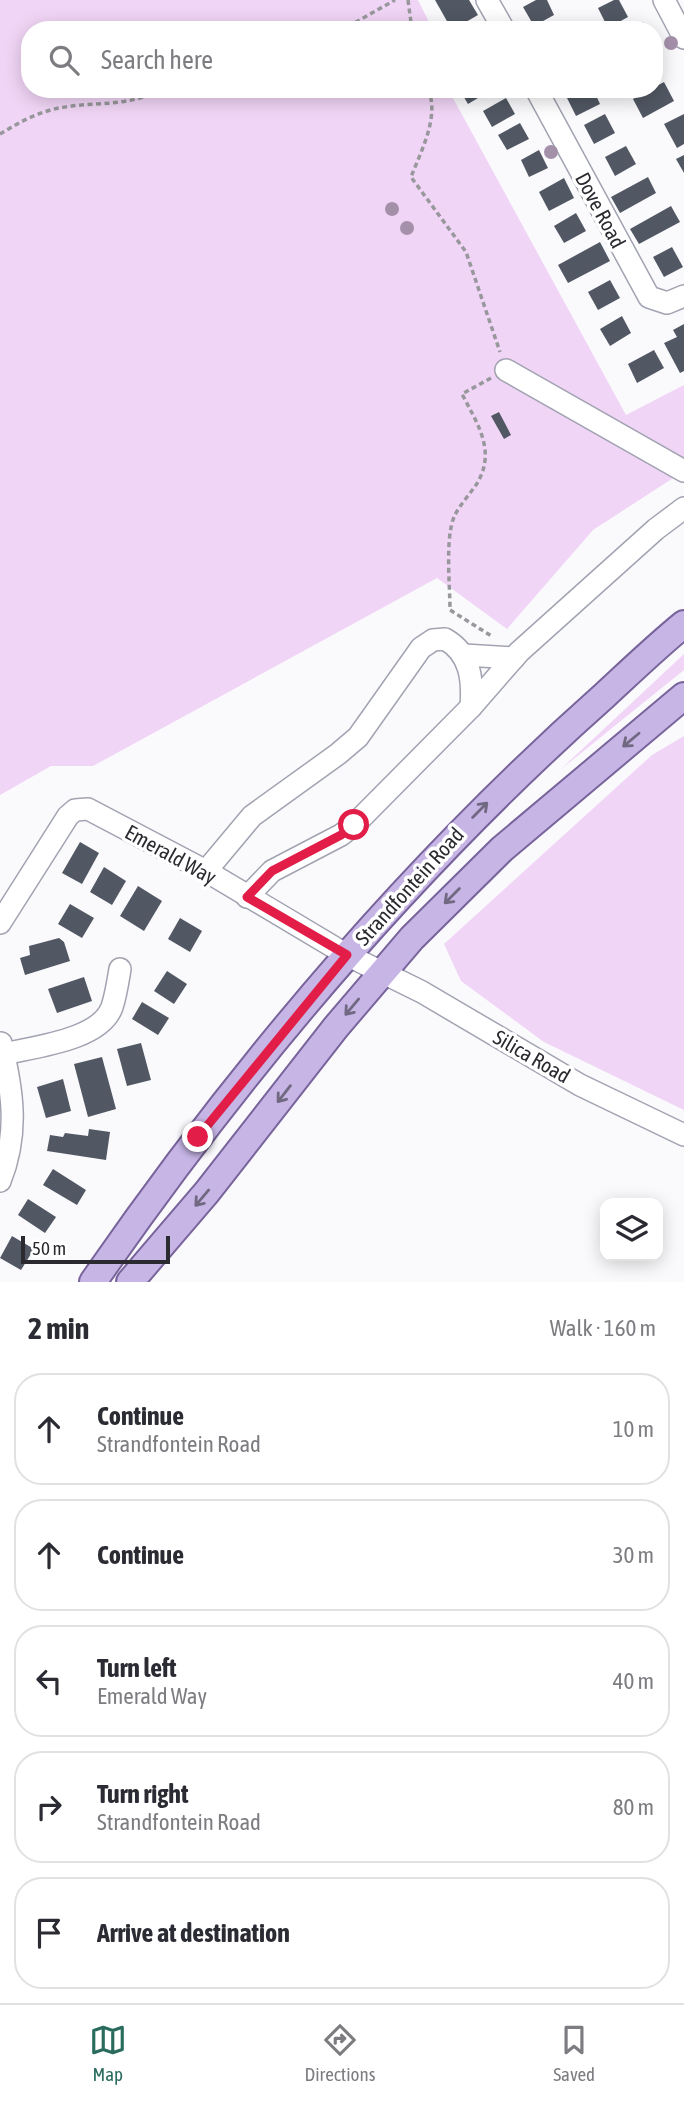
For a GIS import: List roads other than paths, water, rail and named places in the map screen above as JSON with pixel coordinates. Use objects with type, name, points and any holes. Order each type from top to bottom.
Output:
[{"type":"main road","name":"Strandfontein Road","points":[[93,1282],[198,1137],[347,955],[438,852],[517,773],[684,624]]},
{"type":"main road","name":"Strandfontein Road","points":[[130,1282],[207,1192],[383,972],[457,891],[502,849],[684,696]]},
{"type":"street","points":[[487,0],[498,21]]},
{"type":"street","points":[[664,0],[684,38]]},
{"type":"street","name":"Dove Road","points":[[541,98],[649,297],[654,301],[667,303],[684,296]]},
{"type":"street","points":[[506,370],[684,471]]},
{"type":"street","points":[[247,897],[272,871],[354,825],[471,707],[517,655],[656,529],[684,508]]},
{"type":"street","points":[[206,872],[252,816],[358,737],[421,648],[433,640],[445,639],[464,655],[472,679],[471,707]]},
{"type":"street","points":[[464,655],[517,655]]},
{"type":"street","name":"Emerald Way","points":[[0,923],[68,816],[78,809],[88,809],[206,872],[347,955],[383,972]]},
{"type":"street","points":[[0,1181],[13,1134],[12,1101],[1,1050],[70,1038],[100,1024],[112,1009],[120,969]]},
{"type":"street","name":"Silica Road","points":[[383,972],[580,1085],[684,1135]]}]
